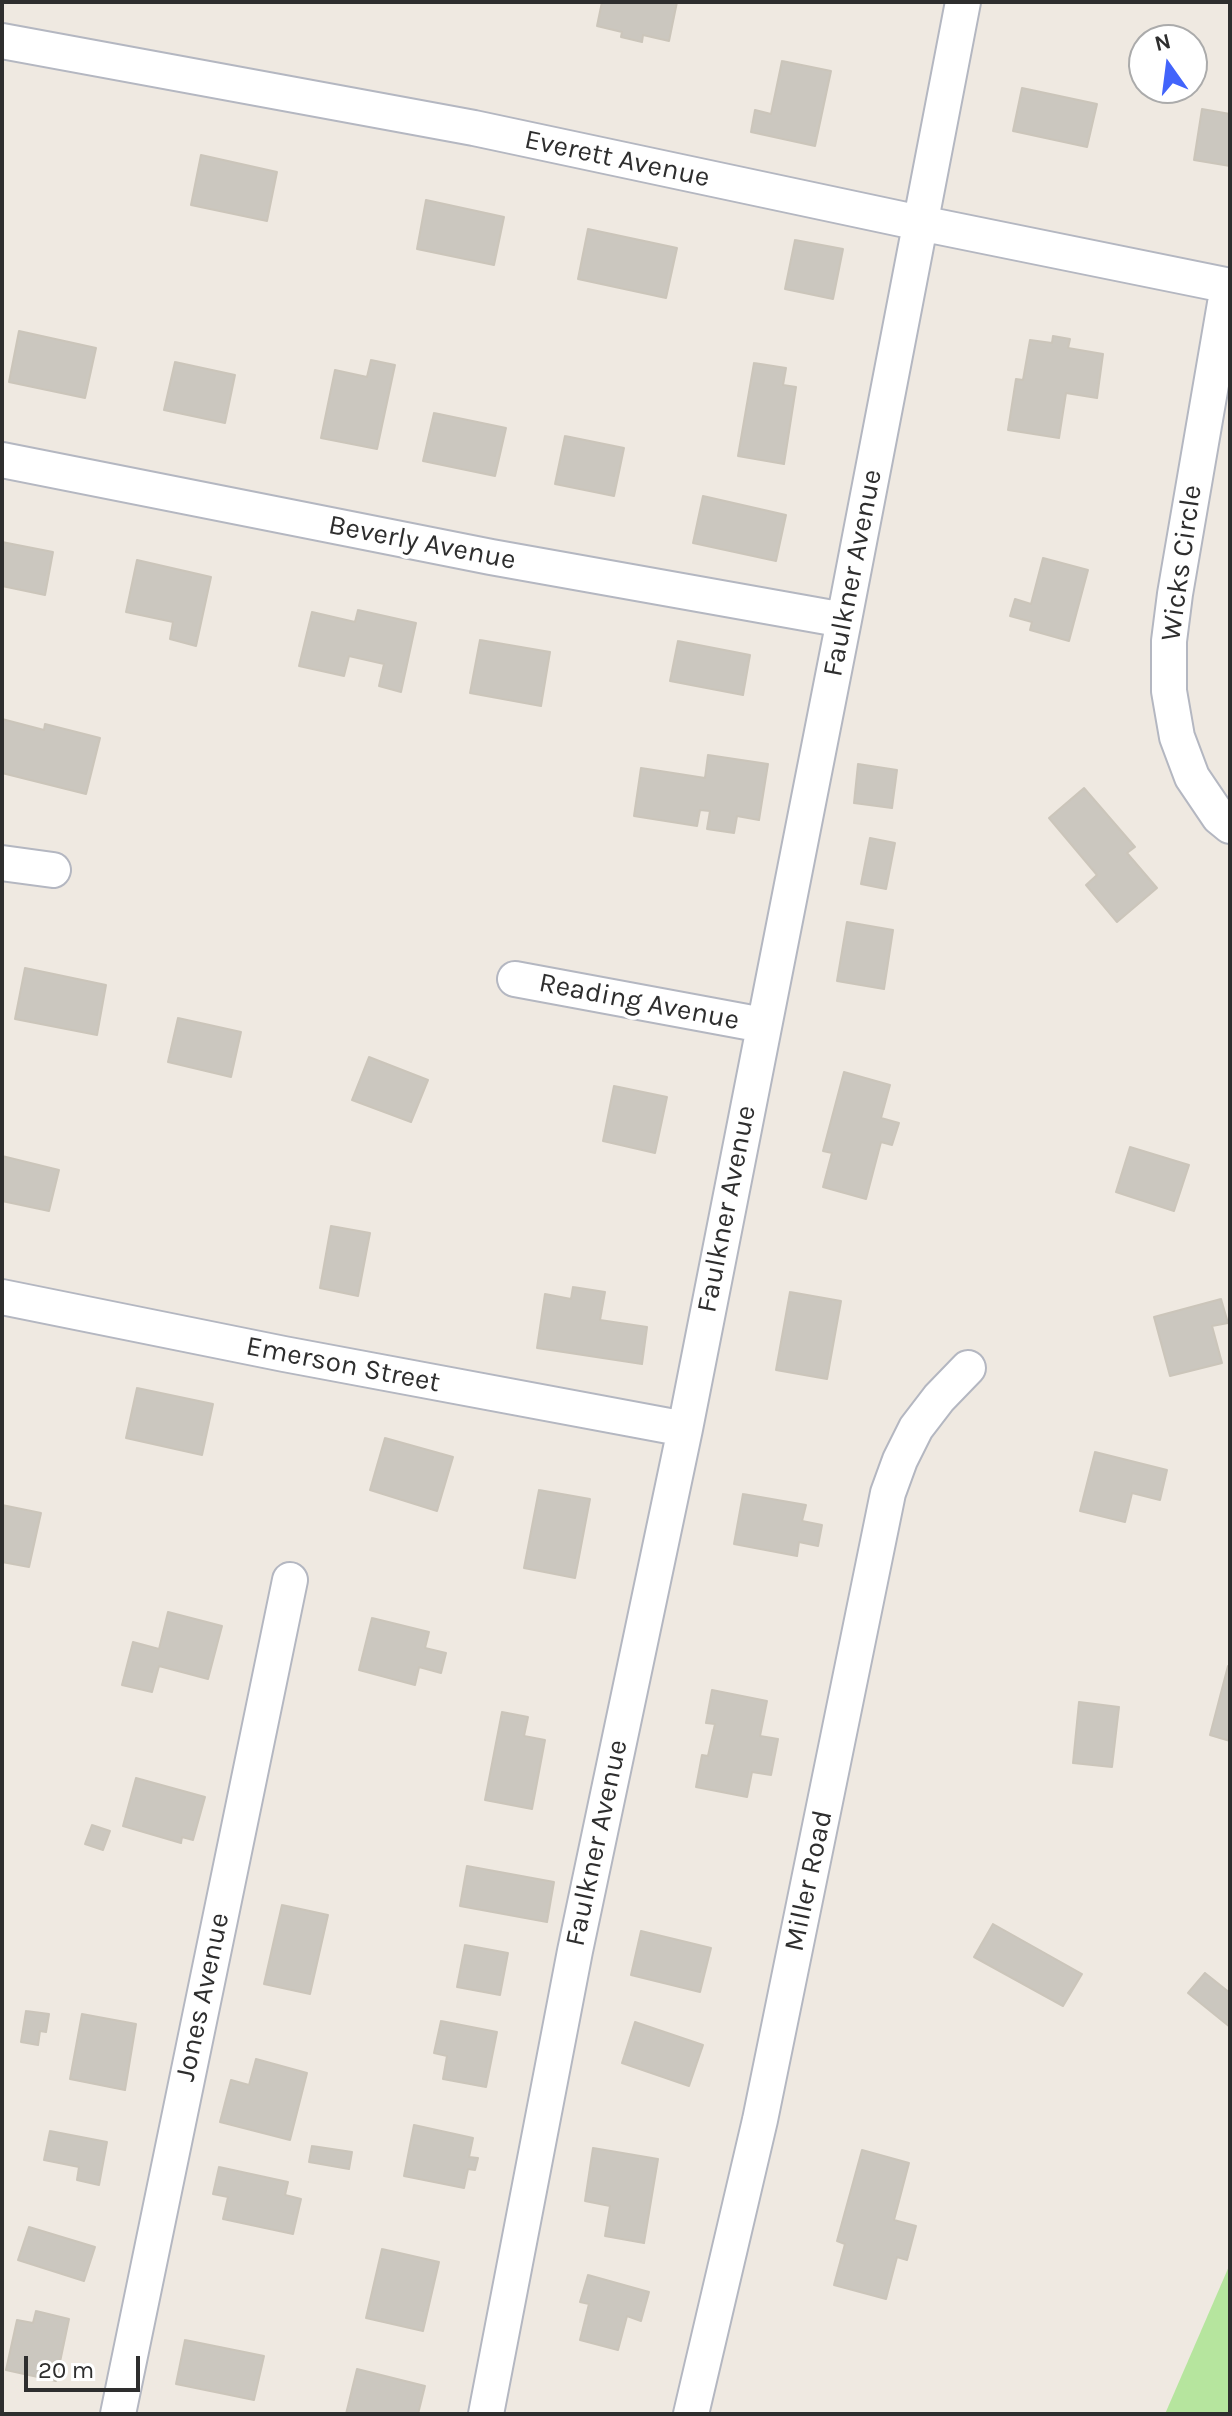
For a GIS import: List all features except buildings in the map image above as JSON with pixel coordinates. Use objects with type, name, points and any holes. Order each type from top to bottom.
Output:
[{"type":"street","name":"Faulkner Avenue","points":[[486,2414],[575,1951],[685,1429],[963,2]]},
{"type":"street","name":"Everett Avenue","points":[[2,41],[474,128],[1229,286]]},
{"type":"street","name":"Wicks Circle","points":[[1229,286],[1175,594],[1169,691],[1177,737],[1192,777],[1219,817],[1230,826]]},
{"type":"street","name":"Beverly Avenue","points":[[2,460],[491,557],[844,620]]},
{"type":"street","points":[[2,863],[53,870]]},
{"type":"street","name":"Reading Avenue","points":[[515,979],[763,1025]]},
{"type":"street","name":"Emerson Street","points":[[2,1297],[268,1351],[685,1429]]},
{"type":"street","name":"Miller Road","points":[[691,2414],[760,2120],[888,1493],[916,1428],[968,1368]]},
{"type":"street","name":"Jones Avenue","points":[[118,2414],[290,1580]]},
{"type":"green space","points":[[1230,2264],[1230,2414],[1165,2414]]}]
